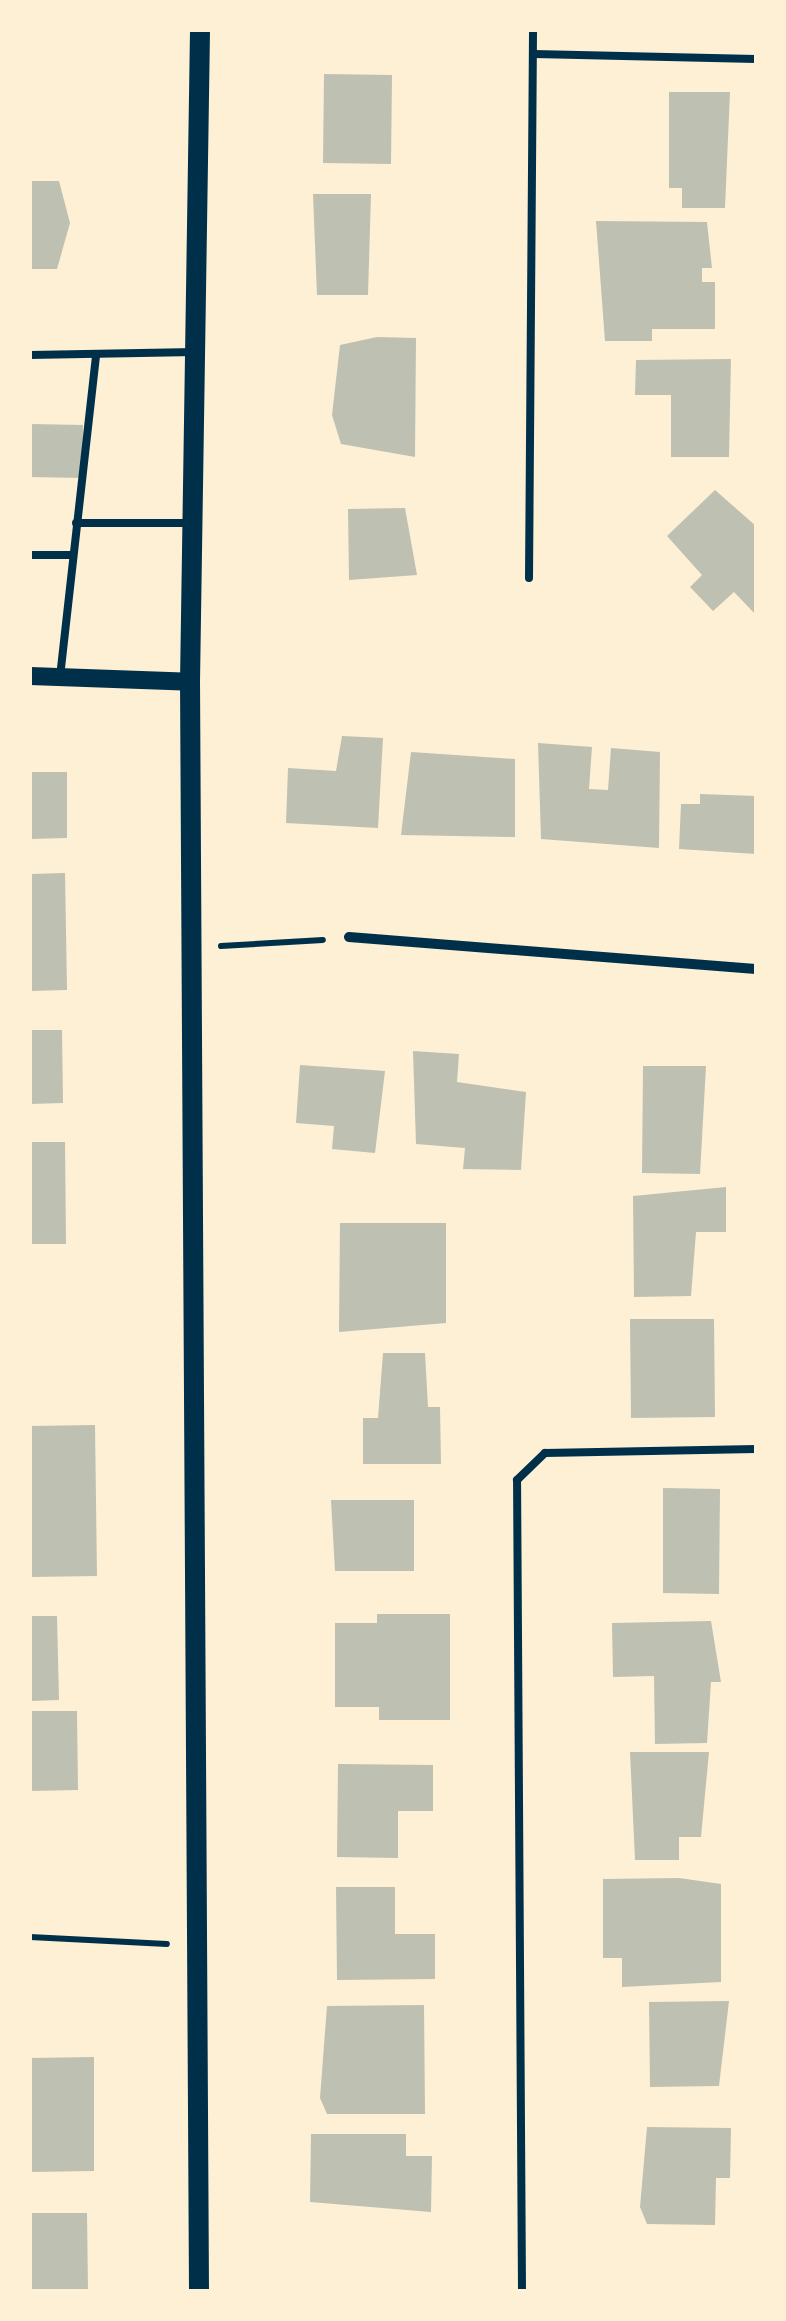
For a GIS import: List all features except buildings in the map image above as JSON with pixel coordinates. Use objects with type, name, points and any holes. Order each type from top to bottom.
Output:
[{"type":"main road","points":[[199,2291],[190,682],[200,30]]},
{"type":"street","points":[[30,676],[190,682]]},
{"type":"street","points":[[349,937],[756,969]]},
{"type":"lane","points":[[529,578],[534,30]]},
{"type":"lane","points":[[534,54],[756,60]]},
{"type":"lane","points":[[30,355],[196,352]]},
{"type":"lane","points":[[60,677],[96,356]]},
{"type":"lane","points":[[76,522],[193,523]]},
{"type":"lane","points":[[30,555],[72,555]]},
{"type":"lane","points":[[522,2291],[517,1480],[546,1453],[756,1450]]},
{"type":"path","points":[[190,947],[349,937]]},
{"type":"path","points":[[30,1937],[198,1945]]}]
